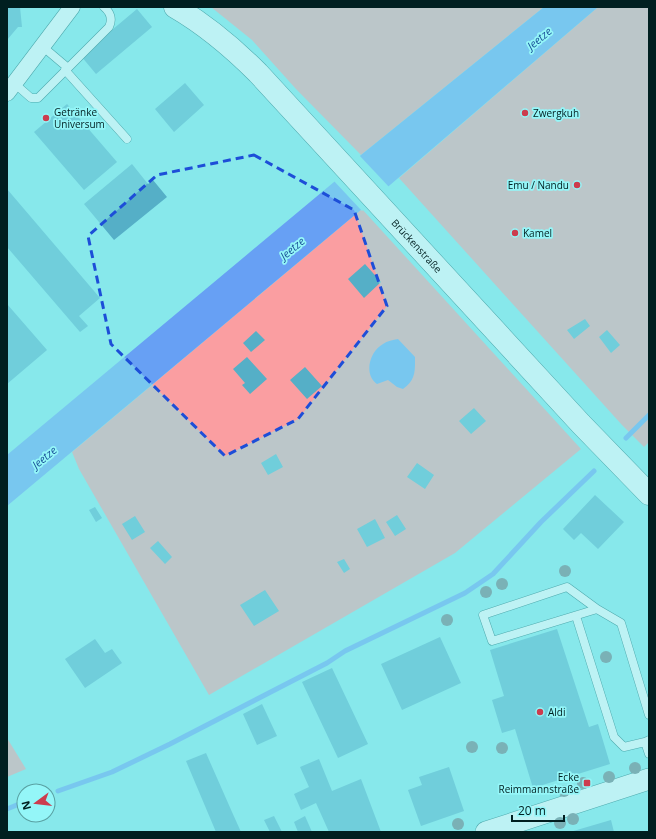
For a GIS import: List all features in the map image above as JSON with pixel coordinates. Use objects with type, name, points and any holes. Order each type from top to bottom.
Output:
[{"type":"main road","name":"Brückenstraße","points":[[176,7],[197,20],[246,61],[581,424],[649,494]]},
{"type":"street","points":[[11,88],[72,7]]},
{"type":"street","points":[[486,832],[649,779]]},
{"type":"lane","points":[[11,88],[31,98],[38,98],[110,27],[110,15],[104,7]]},
{"type":"lane","points":[[42,46],[67,69],[128,139]]},
{"type":"lane","points":[[597,609],[492,641],[483,615],[567,587],[597,609],[621,623],[649,715]]},
{"type":"lane","points":[[576,616],[614,737],[624,747],[647,741],[649,754]]},
{"type":"highlighted area","points":[[254,155],[354,210],[387,306],[298,419],[225,456],[111,344],[88,236],[157,175]]},
{"type":"shaded area","points":[[211,7],[544,7],[361,155],[296,89],[252,40]]},
{"type":"shaded area","points":[[598,7],[649,7],[649,442],[644,447],[622,425],[399,178]]},
{"type":"shaded area","points":[[362,209],[581,449],[455,553],[209,695],[79,469],[72,452]]},
{"type":"shaded area","points":[[7,738],[26,769],[7,777]]},
{"type":"water","name":"Jeetze","points":[[544,7],[598,7],[362,209],[7,506],[7,455],[334,182],[361,155]]},
{"type":"water","points":[[398,339],[415,357],[415,371],[413,379],[403,389],[397,387],[388,380],[377,384],[370,375],[369,369],[372,357],[378,347],[386,342]]},
{"type":"pier","points":[[359,155],[390,188],[362,211],[333,180]]},
{"type":"building","points":[[7,7],[20,7],[22,27],[18,27],[7,40]]},
{"type":"building","points":[[137,9],[152,27],[96,74],[81,56]]},
{"type":"building","points":[[185,83],[204,105],[174,132],[155,109]]},
{"type":"building","points":[[67,104],[117,162],[84,190],[34,132]]},
{"type":"building","points":[[132,164],[148,184],[153,180],[167,197],[114,240],[84,204]]},
{"type":"building","points":[[7,189],[100,298],[79,316],[88,326],[80,332],[7,247]]},
{"type":"building","points":[[365,264],[381,282],[364,298],[348,279]]},
{"type":"building","points":[[7,304],[47,350],[7,384]]},
{"type":"building","points":[[585,319],[590,326],[574,339],[567,330]]},
{"type":"building","points":[[607,330],[620,345],[611,353],[599,337]]},
{"type":"building","points":[[256,331],[265,340],[251,352],[243,343]]},
{"type":"building","points":[[247,357],[267,379],[250,394],[242,385],[245,383],[233,369]]},
{"type":"building","points":[[305,367],[322,386],[307,399],[290,380]]},
{"type":"building","points":[[474,408],[486,421],[471,434],[459,421]]},
{"type":"building","points":[[276,454],[283,467],[268,475],[261,463]]},
{"type":"building","points":[[417,463],[434,475],[425,489],[407,477]]},
{"type":"building","points":[[595,495],[624,522],[598,549],[581,533],[574,540],[563,529]]},
{"type":"building","points":[[95,507],[102,518],[96,522],[89,510]]},
{"type":"building","points":[[397,515],[406,529],[395,536],[386,522]]},
{"type":"building","points":[[135,516],[145,532],[132,540],[122,524]]},
{"type":"building","points":[[375,519],[385,538],[367,547],[357,529]]},
{"type":"building","points":[[158,541],[172,557],[165,564],[150,548]]},
{"type":"building","points":[[344,559],[350,569],[344,573],[337,562]]},
{"type":"building","points":[[265,590],[279,611],[254,626],[240,605]]},
{"type":"building","name":"Aldi","points":[[557,629],[589,727],[598,724],[610,764],[533,788],[515,729],[502,733],[492,700],[504,696],[490,650]]},
{"type":"building","points":[[440,637],[461,683],[402,710],[381,664]]},
{"type":"building","points":[[95,639],[105,653],[112,649],[122,663],[85,688],[65,659]]},
{"type":"building","points":[[332,668],[368,744],[338,758],[302,682]]},
{"type":"building","points":[[262,704],[277,736],[257,745],[243,714]]},
{"type":"building","points":[[206,753],[241,832],[216,832],[186,761]]},
{"type":"building","points":[[319,759],[332,791],[361,779],[381,832],[329,832],[316,803],[301,810],[294,794],[309,787],[300,767]]},
{"type":"building","points":[[449,767],[464,811],[421,826],[408,790],[422,785],[419,777]]},
{"type":"building","points":[[274,816],[282,832],[270,832],[264,820]]},
{"type":"building","points":[[305,816],[312,832],[298,832],[294,822]]},
{"type":"building","points":[[611,820],[614,832],[570,832]]},
{"type":"waterway","points":[[626,438],[649,415]]},
{"type":"waterway","points":[[58,791],[112,772],[170,744],[327,663],[345,651],[465,593],[493,574],[541,522],[594,471]]},
{"type":"waterway","points":[[7,809],[16,805]]},
{"type":"place","name":"Zwergkuh","points":[[525,113]]},
{"type":"place","name":"Getränke Universum","points":[[46,118]]},
{"type":"place","name":"Emu / Nandu","points":[[577,185]]},
{"type":"place","name":"Kamel","points":[[515,233]]},
{"type":"place","name":"Aldi","points":[[540,712]]},
{"type":"place","name":"Ecke Reimmannstraße","points":[[587,783]]}]
